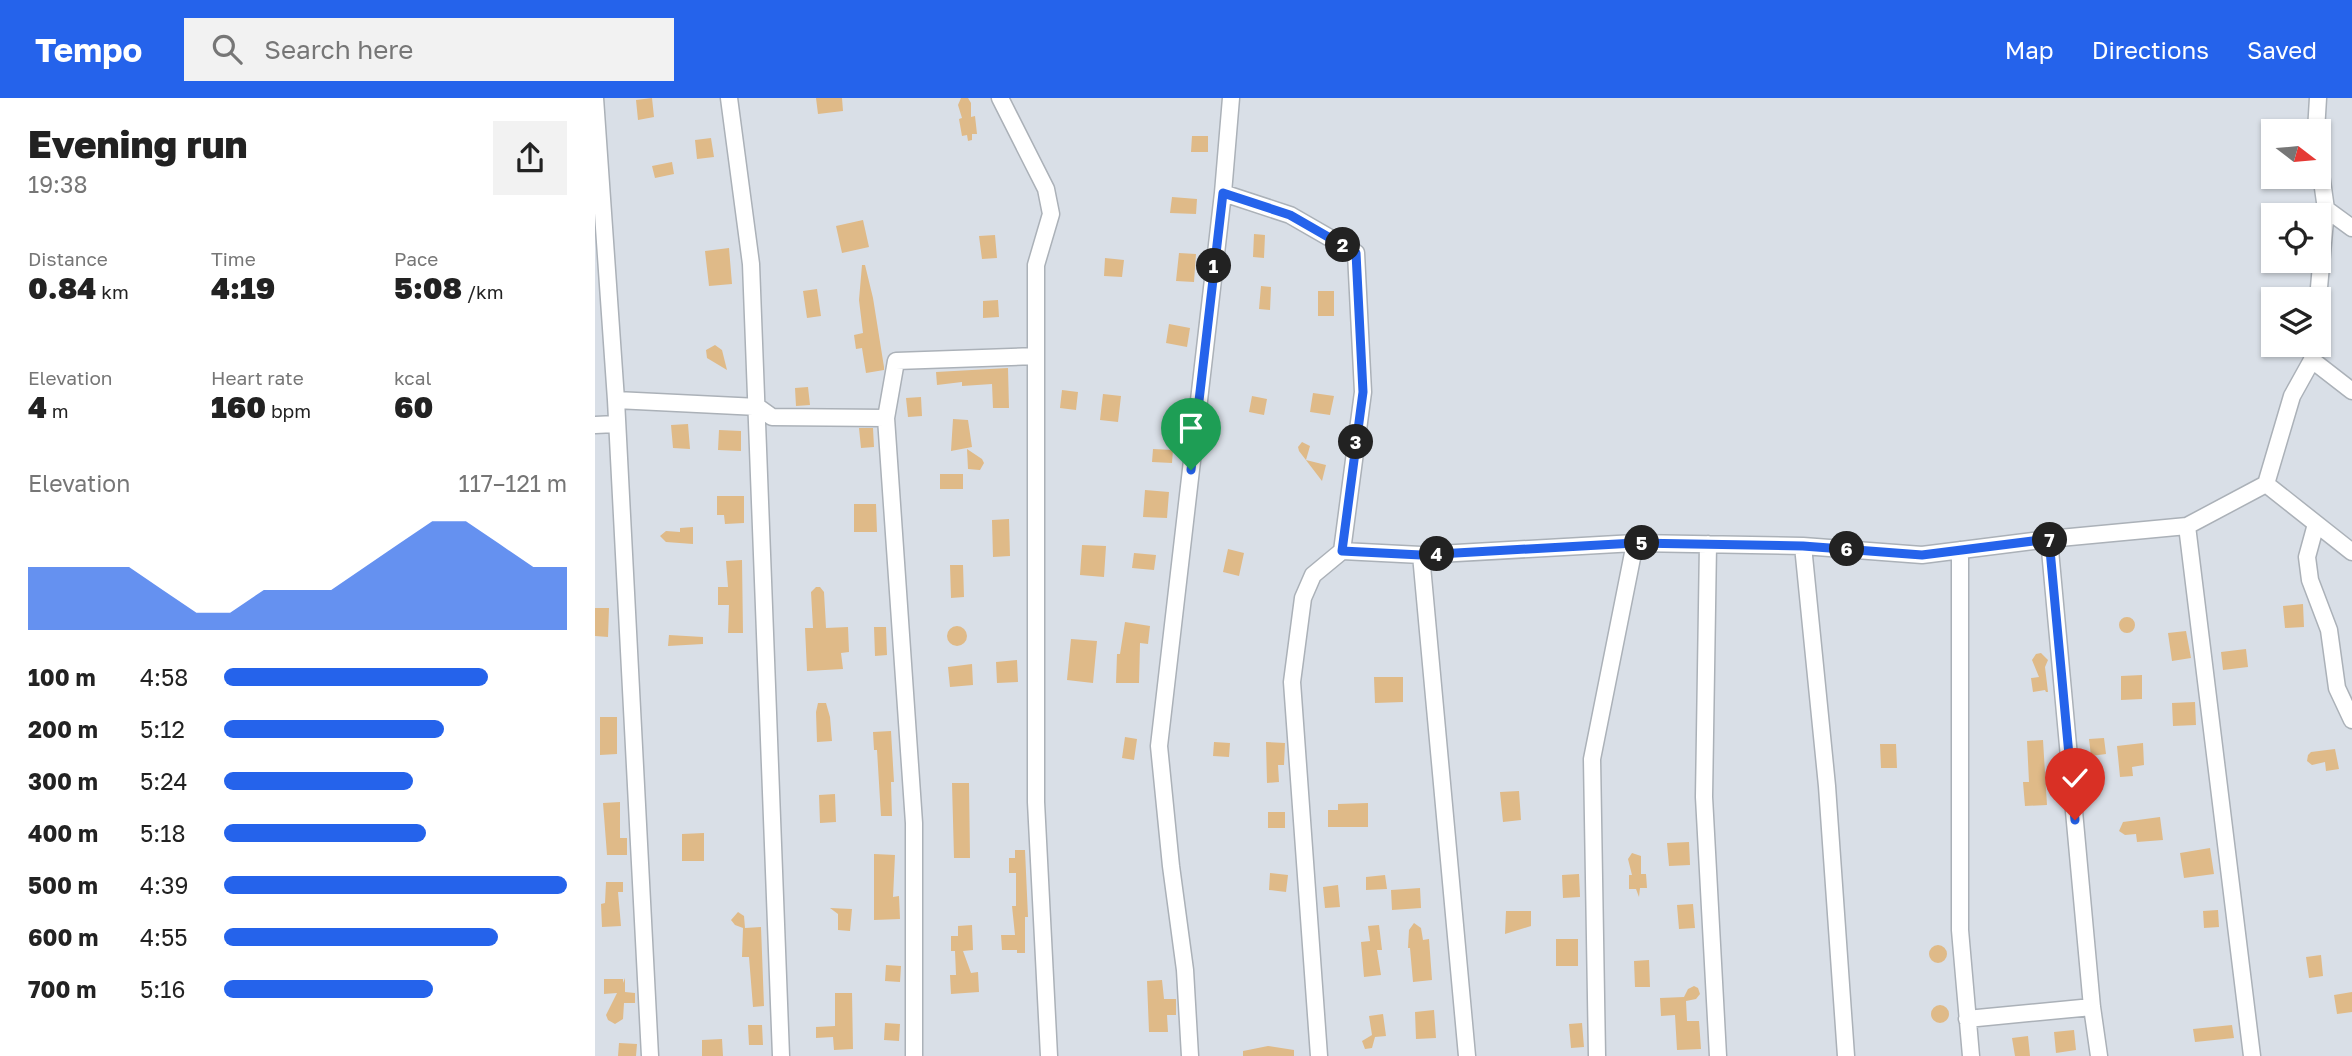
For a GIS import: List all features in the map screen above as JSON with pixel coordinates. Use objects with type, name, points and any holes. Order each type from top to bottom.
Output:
[{"type":"street","points":[[595,98],[616,400],[650,1056]]},
{"type":"street","points":[[729,98],[751,264],[758,407],[757,480],[781,1056]]},
{"type":"street","points":[[1000,98],[1046,189],[1051,214],[1036,265],[1036,803],[1049,1056]]},
{"type":"street","points":[[1190,1056],[1185,970],[1159,746],[1223,193],[1231,98]]},
{"type":"street","points":[[2317,119],[2318,98]]},
{"type":"street","points":[[1223,193],[1290,215],[1356,253],[1363,392],[1342,551]]},
{"type":"street","points":[[2331,213],[2352,228]]},
{"type":"street","points":[[914,1056],[914,823],[886,418],[896,361],[1036,356]]},
{"type":"street","points":[[1319,1056],[1292,682],[1303,598],[1313,575],[1342,551],[1421,555],[1635,543],[1803,546],[1922,555],[2187,526],[2266,484],[2292,396],[2310,357]]},
{"type":"street","points":[[2317,357],[2352,391]]},
{"type":"street","points":[[616,400],[758,407],[772,417],[886,418]]},
{"type":"street","points":[[595,425],[616,424]]},
{"type":"street","points":[[2266,484],[2352,552]]},
{"type":"street","points":[[2316,524],[2307,557],[2310,580],[2329,630],[2337,688],[2352,720]]},
{"type":"street","points":[[2187,526],[2252,1056]]},
{"type":"street","points":[[2049,539],[2092,1007],[2099,1056]]},
{"type":"street","points":[[1597,1056],[1592,759],[1635,543]]},
{"type":"street","points":[[1707,544],[1704,797],[1718,1056]]},
{"type":"street","points":[[1803,546],[1826,786],[1846,1056]]},
{"type":"street","points":[[1960,550],[1960,930],[1971,1056]]},
{"type":"street","points":[[1421,555],[1467,1056]]},
{"type":"street","points":[[1967,1019],[2092,1007]]},
{"type":"building","points":[[652,98],[654,117],[638,120],[636,100]]},
{"type":"building","points":[[816,98],[842,98],[843,111],[818,114]]},
{"type":"building","points":[[961,98],[968,98],[971,103],[971,117],[975,116],[977,134],[972,134],[972,140],[968,141],[967,135],[962,136],[959,119],[962,118],[958,105]]},
{"type":"building","points":[[1192,136],[1208,136],[1208,152],[1191,152]]},
{"type":"building","points":[[711,138],[714,157],[697,159],[695,140]]},
{"type":"building","points":[[672,162],[674,174],[655,178],[652,166]]},
{"type":"building","points":[[1172,197],[1197,199],[1196,214],[1170,213]]},
{"type":"building","points":[[863,220],[869,247],[842,253],[836,226]]},
{"type":"building","points":[[1254,234],[1265,235],[1264,258],[1253,257]]},
{"type":"building","points":[[995,235],[997,258],[982,259],[979,236]]},
{"type":"building","points":[[729,248],[732,284],[709,286],[705,251]]},
{"type":"building","points":[[1179,253],[1196,254],[1194,282],[1176,281]]},
{"type":"building","points":[[1105,258],[1124,260],[1122,277],[1104,276]]},
{"type":"building","points":[[862,265],[865,265],[873,298],[884,367],[884,370],[866,373],[862,348],[856,349],[854,335],[863,333],[859,300]]},
{"type":"building","points":[[1261,286],[1271,287],[1270,310],[1259,309]]},
{"type":"building","points":[[817,289],[821,316],[807,318],[803,291]]},
{"type":"building","points":[[1318,291],[1334,291],[1334,316],[1318,316]]},
{"type":"building","points":[[998,300],[999,317],[983,318],[983,301]]},
{"type":"building","points":[[1169,324],[1190,328],[1187,347],[1166,343]]},
{"type":"building","points":[[715,345],[722,350],[727,370],[707,358],[706,350]]},
{"type":"building","points":[[1008,368],[1009,408],[993,408],[992,384],[962,386],[962,382],[937,385],[936,372]]},
{"type":"building","points":[[808,387],[810,405],[796,406],[795,388]]},
{"type":"building","points":[[1062,390],[1078,392],[1076,410],[1060,408]]},
{"type":"building","points":[[1313,393],[1334,396],[1330,415],[1310,412]]},
{"type":"building","points":[[1103,394],[1121,396],[1118,422],[1100,420]]},
{"type":"building","points":[[1252,396],[1267,399],[1264,415],[1249,412]]},
{"type":"building","points":[[921,397],[922,416],[908,417],[906,398]]},
{"type":"building","points":[[953,419],[968,420],[972,447],[951,451]]},
{"type":"building","points":[[688,424],[690,449],[673,448],[671,425]]},
{"type":"building","points":[[859,428],[873,428],[874,447],[861,448]]},
{"type":"building","points":[[719,430],[741,431],[741,451],[718,450]]},
{"type":"building","points":[[1302,442],[1310,446],[1306,460],[1326,465],[1322,481],[1299,451],[1298,447]]},
{"type":"building","points":[[967,449],[982,459],[984,463],[980,470],[968,469]]},
{"type":"building","points":[[1153,449],[1173,450],[1172,463],[1152,462]]},
{"type":"building","points":[[940,474],[963,474],[963,489],[940,489]]},
{"type":"building","points":[[1145,490],[1169,492],[1167,518],[1143,517]]},
{"type":"building","points":[[717,496],[744,496],[744,523],[725,524],[724,515],[717,515]]},
{"type":"building","points":[[854,504],[876,504],[877,532],[854,532]]},
{"type":"building","points":[[1009,519],[1010,556],[993,557],[992,520]]},
{"type":"building","points":[[693,527],[693,544],[666,542],[660,536],[666,531],[680,532],[680,528]]},
{"type":"building","points":[[1082,545],[1106,546],[1104,577],[1080,575]]},
{"type":"building","points":[[1228,549],[1244,553],[1239,576],[1223,572]]},
{"type":"building","points":[[1134,553],[1156,555],[1154,570],[1132,568]]},
{"type":"building","points":[[742,560],[743,633],[728,633],[729,605],[718,605],[718,587],[728,587],[726,561]]},
{"type":"building","points":[[950,565],[963,565],[964,597],[951,598]]},
{"type":"building","points":[[820,587],[824,592],[826,628],[848,627],[849,652],[841,653],[843,669],[807,671],[805,628],[813,628],[811,592]]},
{"type":"building","points":[[2303,604],[2304,627],[2285,628],[2283,606]]},
{"type":"building","points":[[595,608],[609,608],[608,637],[595,636]]},
{"type":"building","points":[[2124,617],[2130,617],[2135,625],[2133,631],[2124,633],[2119,628],[2119,622]]},
{"type":"building","points":[[1125,622],[1150,626],[1148,644],[1140,643],[1139,683],[1116,683],[1117,654],[1120,654]]},
{"type":"building","points":[[957,626],[964,629],[967,636],[964,643],[957,646],[950,643],[947,636],[950,629]]},
{"type":"building","points":[[874,627],[886,627],[887,655],[875,656]]},
{"type":"building","points":[[2186,631],[2191,658],[2172,661],[2168,633]]},
{"type":"building","points":[[669,635],[703,637],[703,644],[668,646]]},
{"type":"building","points":[[1071,639],[1097,641],[1093,683],[1067,680]]},
{"type":"building","points":[[2246,649],[2248,667],[2223,670],[2221,652]]},
{"type":"building","points":[[2041,653],[2048,660],[2045,667],[2048,692],[2033,692],[2031,678],[2039,677],[2032,660],[2036,654]]},
{"type":"building","points":[[1017,660],[1018,682],[997,683],[996,662]]},
{"type":"building","points":[[972,664],[973,685],[950,687],[948,667]]},
{"type":"building","points":[[2142,675],[2142,699],[2121,700],[2121,676]]},
{"type":"building","points":[[1374,677],[1403,677],[1403,702],[1375,703]]},
{"type":"building","points":[[2195,702],[2196,725],[2173,726],[2172,703]]},
{"type":"building","points":[[818,703],[826,703],[832,741],[817,742]]},
{"type":"building","points":[[600,717],[617,717],[617,754],[600,755]]},
{"type":"building","points":[[891,731],[894,782],[891,782],[892,816],[881,816],[877,750],[874,750],[873,732]]},
{"type":"building","points":[[1125,737],[1137,739],[1134,760],[1122,758]]},
{"type":"building","points":[[2104,738],[2106,754],[2091,756],[2089,739]]},
{"type":"building","points":[[2043,740],[2047,805],[2025,806],[2023,782],[2029,782],[2027,741]]},
{"type":"building","points":[[1214,742],[1230,743],[1229,757],[1213,756]]},
{"type":"building","points":[[1266,742],[1285,743],[1284,765],[1278,765],[1279,782],[1267,783]]},
{"type":"building","points":[[2143,743],[2144,765],[2132,767],[2133,776],[2120,777],[2117,746]]},
{"type":"building","points":[[1880,744],[1896,744],[1897,768],[1881,768]]},
{"type":"building","points":[[2335,749],[2339,769],[2326,771],[2325,762],[2312,765],[2307,761],[2311,752]]},
{"type":"building","points":[[952,783],[969,783],[970,858],[954,858]]},
{"type":"building","points":[[1519,791],[1521,820],[1503,822],[1500,792]]},
{"type":"building","points":[[835,794],[836,822],[820,823],[819,795]]},
{"type":"building","points":[[620,802],[620,838],[627,838],[627,855],[607,855],[603,803]]},
{"type":"building","points":[[1368,803],[1368,827],[1328,827],[1328,810],[1338,810],[1338,804]]},
{"type":"building","points":[[1268,812],[1285,812],[1285,828],[1268,828]]},
{"type":"building","points":[[2160,817],[2163,840],[2137,842],[2136,834],[2125,835],[2119,831],[2123,822]]},
{"type":"building","points":[[704,833],[704,861],[682,861],[682,834]]},
{"type":"building","points":[[1689,842],[1690,865],[1669,866],[1667,843]]},
{"type":"building","points":[[2210,848],[2214,874],[2184,878],[2180,853]]},
{"type":"building","points":[[1015,850],[1025,850],[1028,917],[1025,917],[1025,953],[1002,950],[1001,935],[1015,935],[1012,906],[1016,906],[1016,873],[1009,873],[1009,858],[1015,858]]},
{"type":"building","points":[[1632,853],[1641,856],[1641,874],[1646,874],[1647,888],[1640,888],[1639,897],[1636,889],[1629,889],[1629,875],[1632,875],[1628,859]]},
{"type":"building","points":[[874,854],[895,855],[893,897],[899,896],[900,919],[874,920]]},
{"type":"building","points":[[1270,873],[1288,875],[1286,892],[1269,890]]},
{"type":"building","points":[[1579,874],[1580,897],[1563,898],[1562,875]]},
{"type":"building","points":[[1385,875],[1387,889],[1366,890],[1366,877]]},
{"type":"building","points":[[606,882],[623,882],[623,892],[618,892],[621,926],[602,927],[601,904],[605,903]]},
{"type":"building","points":[[1338,885],[1340,907],[1325,908],[1323,887]]},
{"type":"building","points":[[1420,888],[1421,908],[1392,910],[1391,890]]},
{"type":"building","points":[[1693,904],[1695,928],[1679,929],[1677,905]]},
{"type":"building","points":[[830,908],[852,909],[850,931],[838,930],[838,914]]},
{"type":"building","points":[[2218,910],[2219,927],[2204,928],[2203,911]]},
{"type":"building","points":[[1506,911],[1531,911],[1531,926],[1505,934]]},
{"type":"building","points":[[738,912],[744,916],[745,928],[761,927],[764,1006],[753,1007],[749,957],[742,957],[743,928],[731,920]]},
{"type":"building","points":[[1414,923],[1421,928],[1423,940],[1429,939],[1432,980],[1413,982],[1408,948],[1409,930]]},
{"type":"building","points":[[972,925],[973,950],[963,951],[971,973],[978,972],[979,992],[951,994],[950,975],[956,975],[951,936],[958,936],[958,926]]},
{"type":"building","points":[[1379,925],[1382,950],[1377,950],[1381,975],[1364,977],[1361,942],[1370,941],[1368,926]]},
{"type":"building","points":[[1556,939],[1578,939],[1578,966],[1556,966]]},
{"type":"building","points":[[1938,945],[1944,948],[1947,954],[1944,960],[1938,963],[1932,960],[1929,954],[1932,948]]},
{"type":"building","points":[[2321,955],[2323,976],[2309,978],[2306,957]]},
{"type":"building","points":[[1649,960],[1650,987],[1635,987],[1634,961]]},
{"type":"building","points":[[886,965],[901,966],[900,982],[885,981]]},
{"type":"building","points":[[625,978],[625,992],[635,993],[635,1003],[624,1003],[623,1019],[615,1024],[608,1020],[606,1015],[617,993],[604,994],[604,979],[623,979],[623,983]]},
{"type":"building","points":[[1162,980],[1164,999],[1176,999],[1176,1015],[1167,1015],[1168,1032],[1149,1032],[1147,981]]},
{"type":"building","points":[[1694,986],[1700,994],[1696,999],[1686,1001],[1687,1021],[1699,1021],[1701,1049],[1677,1050],[1675,1015],[1661,1016],[1660,998],[1684,997],[1688,989]]},
{"type":"building","points":[[2352,992],[2352,1012],[2337,1014],[2334,995]]},
{"type":"building","points":[[835,993],[852,993],[853,1049],[834,1050],[833,1037],[816,1038],[816,1027],[835,1026]]},
{"type":"building","points":[[1940,1005],[1946,1008],[1949,1014],[1946,1020],[1940,1023],[1934,1020],[1931,1014],[1934,1008]]},
{"type":"building","points":[[1434,1010],[1436,1038],[1416,1039],[1415,1012]]},
{"type":"building","points":[[1383,1014],[1386,1036],[1375,1037],[1372,1048],[1365,1049],[1362,1041],[1372,1035],[1369,1016]]},
{"type":"building","points":[[885,1023],[900,1024],[899,1041],[884,1040]]},
{"type":"building","points":[[1582,1023],[1584,1047],[1571,1048],[1569,1024]]},
{"type":"building","points":[[748,1025],[762,1025],[763,1045],[749,1045]]},
{"type":"building","points":[[2232,1025],[2234,1038],[2195,1042],[2193,1029]]},
{"type":"building","points":[[2074,1030],[2076,1050],[2056,1053],[2054,1032]]},
{"type":"building","points":[[2028,1036],[2030,1056],[2015,1056],[2012,1038]]},
{"type":"building","points":[[722,1039],[723,1056],[702,1056],[702,1040]]},
{"type":"building","points":[[619,1043],[637,1044],[636,1056],[618,1056]]},
{"type":"building","points":[[1268,1046],[1294,1050],[1294,1056],[1243,1056],[1243,1051]]},
{"type":"route","points":[[1191,470],[1223,193],[1290,215],[1356,253],[1363,392],[1342,551],[1421,555],[1635,543],[1803,546],[1922,555],[2049,539],[2075,820]]}]
